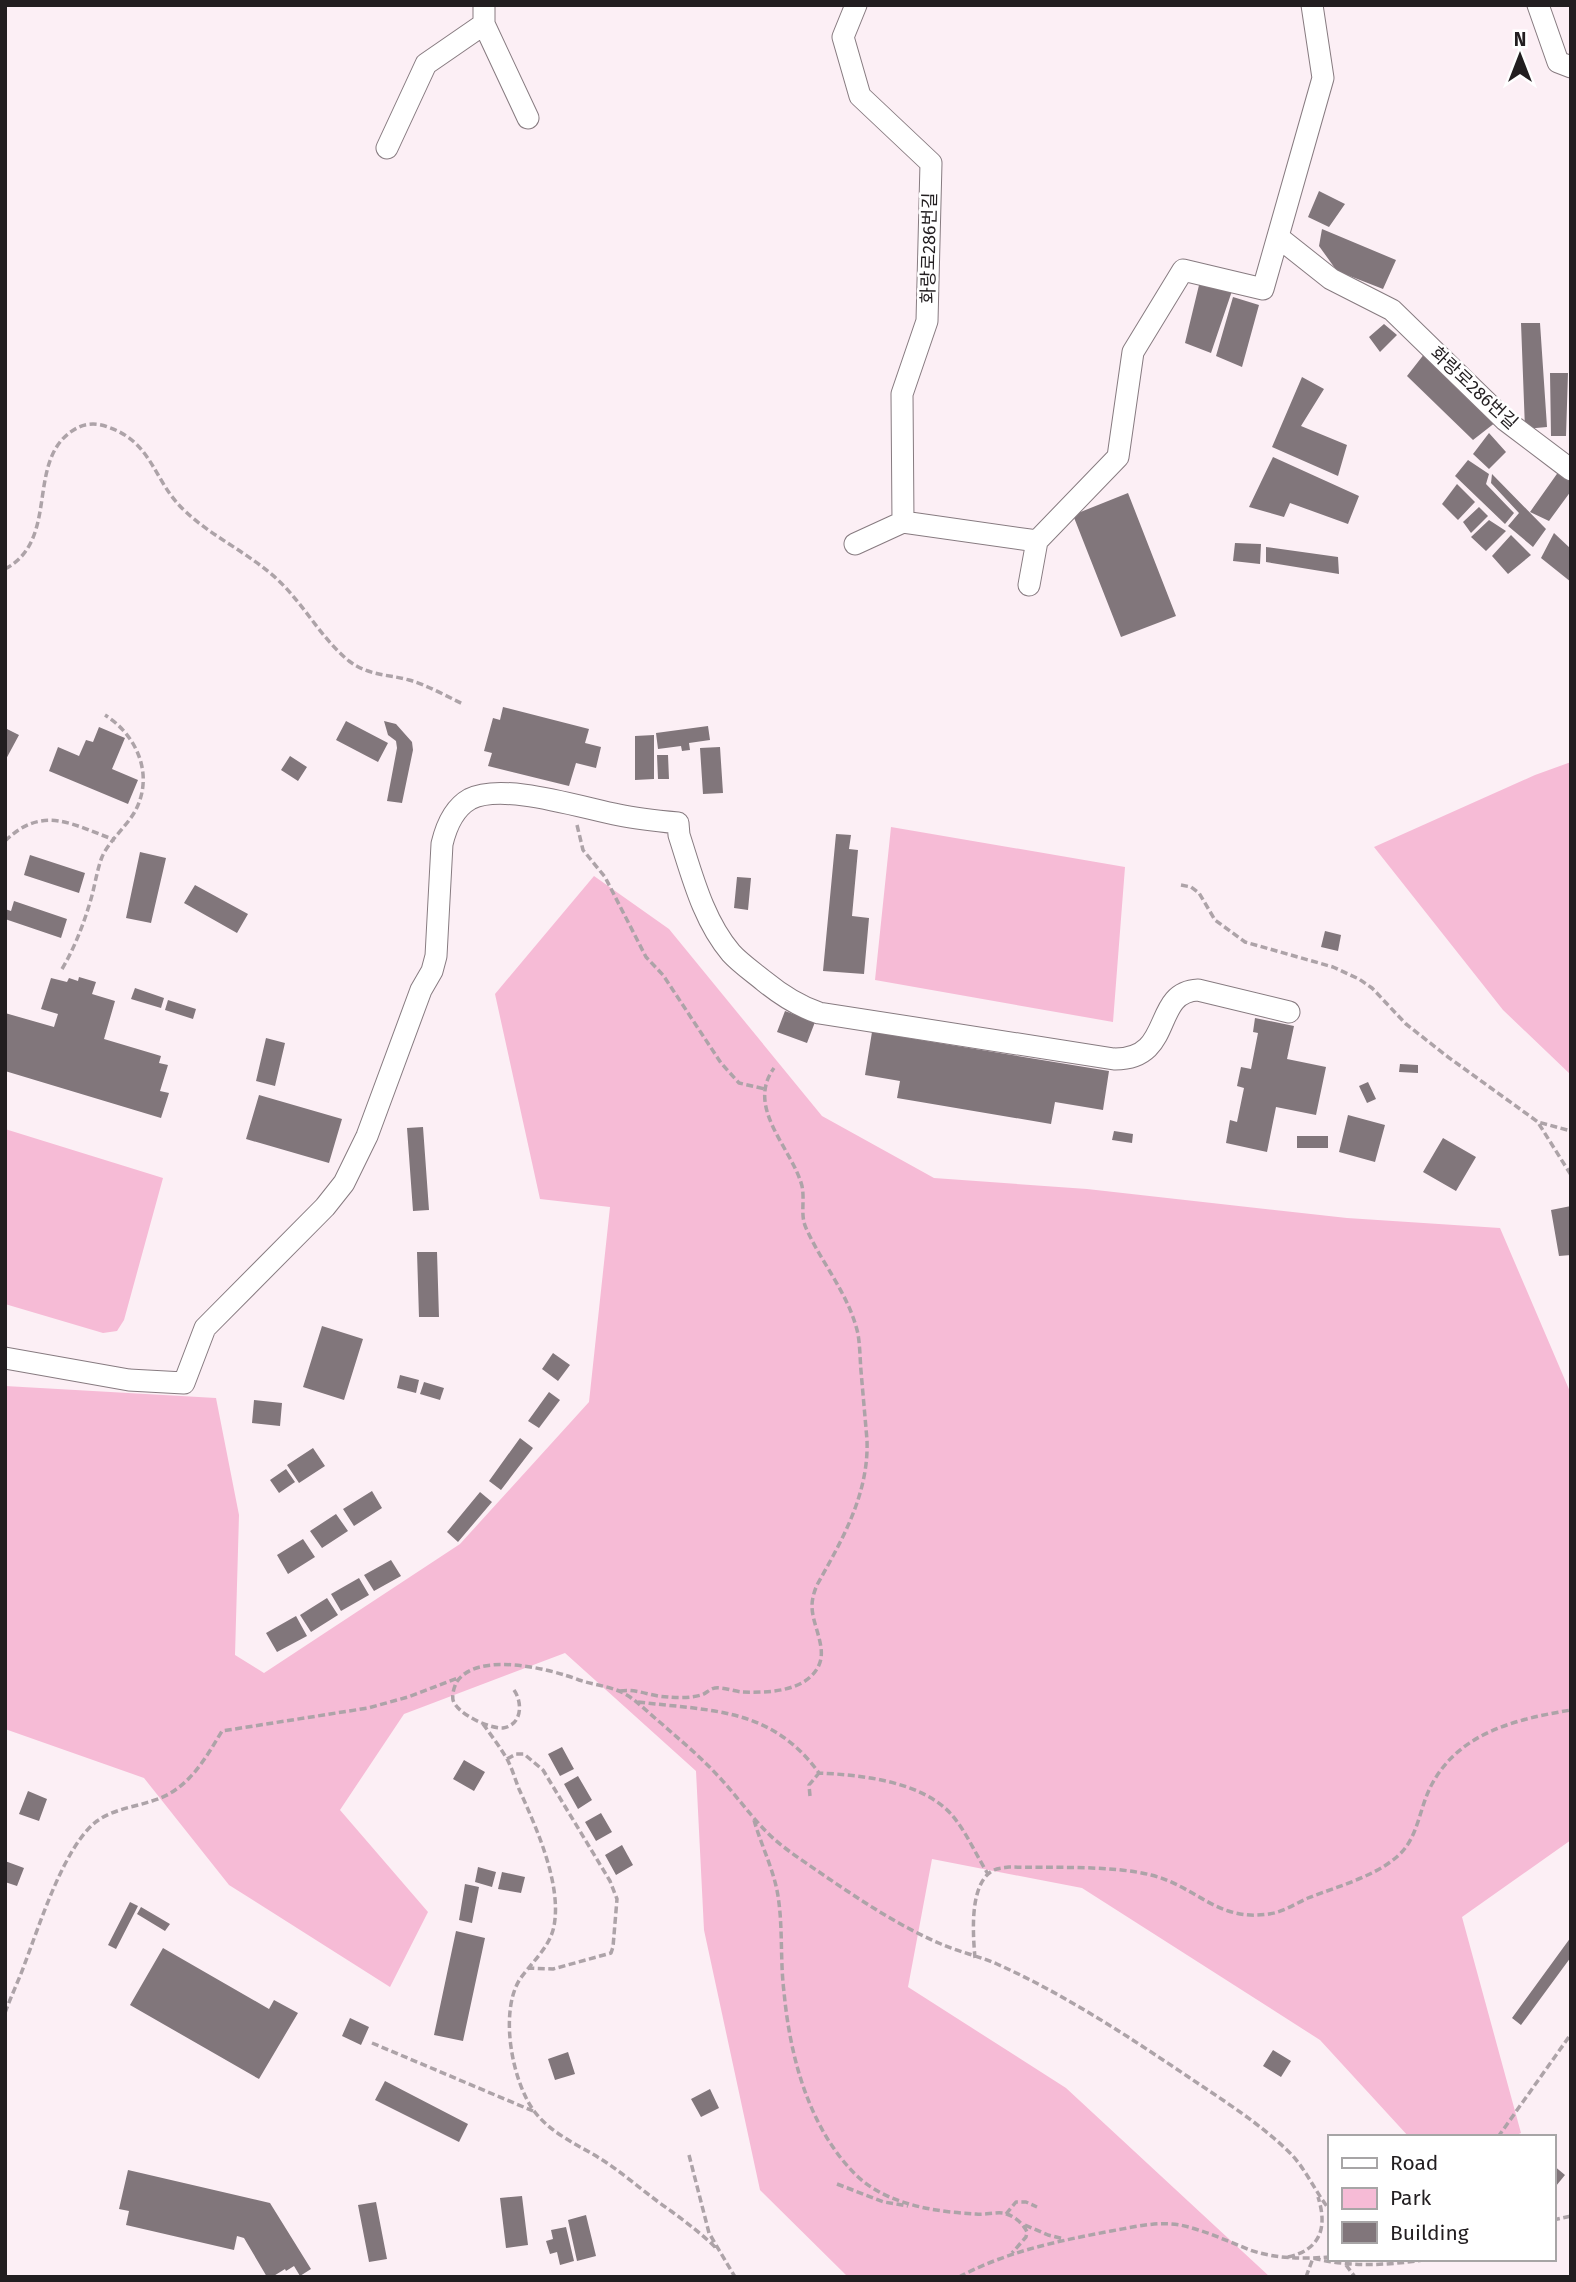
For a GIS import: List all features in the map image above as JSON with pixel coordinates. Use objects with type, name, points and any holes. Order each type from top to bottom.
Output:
[{"type":"street","name":"화랑로286번길","points":[[856,5],[843,37],[860,96],[932,163],[928,321],[902,394],[903,522]]},
{"type":"street","points":[[1029,585],[1037,541],[1118,457],[1133,352],[1183,270],[1263,289],[1324,78],[1312,5]]},
{"type":"street","points":[[1538,5],[1558,62],[1571,67]]},
{"type":"street","points":[[387,148],[426,64],[484,14],[528,118]]},
{"type":"street","name":"화랑로286번길","points":[[1278,237],[1331,279],[1392,310],[1505,420],[1570,467]]},
{"type":"street","points":[[855,544],[903,522],[1037,541]]},
{"type":"street","points":[[5,1358],[129,1380],[184,1383],[205,1328],[325,1207],[344,1183],[367,1136],[421,990],[432,971],[436,956],[442,844],[446,828],[463,804],[485,794],[508,793],[617,815],[678,823],[679,835],[704,908],[717,933],[732,953],[776,991],[800,1006],[819,1013],[1114,1059],[1129,1059],[1141,1054],[1151,1045],[1175,998],[1186,991],[1198,990],[1289,1012]]},
{"type":"path","points":[[5,569],[28,550],[37,528],[48,465],[57,447],[65,436],[78,428],[87,424],[103,425],[132,438],[184,511],[279,581],[323,636],[351,663],[368,672],[410,680],[463,704]]},
{"type":"path","points":[[62,969],[78,938],[103,856],[137,806],[144,784],[143,766],[132,741],[115,721],[106,715]]},
{"type":"path","points":[[576,816],[583,850],[605,877],[646,957],[663,975],[721,1063],[739,1083],[765,1089]]},
{"type":"path","points":[[5,841],[21,827],[42,820],[67,823],[115,840]]},
{"type":"path","points":[[1181,885],[1191,887],[1199,893],[1215,920],[1245,942],[1333,967],[1359,979],[1415,1031],[1538,1122],[1571,1131]]},
{"type":"path","points":[[618,1691],[628,1689],[683,1698],[703,1695],[711,1689],[743,1692],[793,1687],[805,1682],[820,1663],[822,1653],[812,1609],[813,1597],[862,1493],[867,1453],[858,1335],[846,1298],[802,1219],[803,1189],[784,1145],[771,1124],[765,1104],[765,1089],[774,1068]]},
{"type":"path","points":[[1538,1122],[1571,1175]]},
{"type":"path","points":[[5,2013],[64,1868],[85,1833],[97,1821],[131,1805],[152,1801],[180,1789],[222,1731],[368,1708],[408,1697],[460,1677],[473,1668],[497,1664],[516,1665],[567,1674],[610,1687],[636,1702],[705,1762],[753,1818],[797,1857],[852,1894],[928,1938],[995,1964],[1095,2016],[1230,2105],[1290,2152],[1328,2208]]},
{"type":"path","points":[[460,1677],[454,1688],[453,1700],[460,1711],[470,1718],[499,1728],[509,1726],[518,1717],[520,1708],[514,1690]]},
{"type":"path","points":[[636,1702],[710,1709],[761,1723],[786,1738],[819,1773],[844,1774],[909,1788],[943,1806],[953,1816],[988,1874]]},
{"type":"path","points":[[975,1958],[977,1891],[979,1884],[993,1870],[1009,1867],[1139,1872],[1165,1879],[1209,1904],[1233,1913],[1255,1916],[1276,1913],[1373,1872],[1399,1855],[1412,1836],[1431,1786],[1451,1757],[1463,1746],[1488,1731],[1543,1713],[1571,1710]]},
{"type":"path","points":[[482,1722],[507,1759],[540,1837],[555,1905],[555,1924],[551,1940],[519,1982],[511,2008],[510,2024],[517,2081],[535,2112],[566,2140],[630,2178],[690,2224],[716,2248]]},
{"type":"path","points":[[507,1759],[516,1754],[524,1754],[543,1770],[585,1836],[617,1894],[611,1953],[554,1969],[528,1968]]},
{"type":"path","points":[[810,1796],[809,1785],[819,1773]]},
{"type":"path","points":[[753,1818],[778,1893],[787,2017],[797,2065],[813,2110],[829,2142],[856,2175],[887,2196],[921,2207]]},
{"type":"path","points":[[1499,2135],[1571,2034]]},
{"type":"path","points":[[372,2043],[535,2112]]},
{"type":"path","points":[[689,2155],[697,2180],[704,2220],[716,2248],[735,2277]]},
{"type":"path","points":[[836,2184],[884,2202],[952,2213],[1006,2214],[1026,2228],[1026,2237],[1012,2253]]},
{"type":"path","points":[[1286,2258],[1306,2252],[1318,2238],[1322,2218],[1317,2192]]},
{"type":"path","points":[[1006,2214],[1016,2202],[1026,2202],[1037,2207]]},
{"type":"path","points":[[1020,2223],[1048,2235],[1069,2239]]},
{"type":"path","points":[[959,2277],[1012,2253],[1069,2239],[1148,2225],[1170,2224],[1193,2228],[1253,2251],[1286,2258],[1328,2257]]},
{"type":"path","points":[[1313,2258],[1346,2265],[1376,2266],[1415,2261]]},
{"type":"path","points":[[1306,2277],[1313,2258]]},
{"type":"path","points":[[1346,2265],[1355,2277]]},
{"type":"green space","points":[[1571,762],[1571,1075],[1503,1010],[1374,847],[1535,775]]},
{"type":"green space","points":[[891,827],[1125,867],[1113,1022],[875,980]]},
{"type":"green space","points":[[594,876],[669,929],[822,1116],[934,1178],[1087,1189],[1347,1218],[1500,1228],[1571,1394],[1571,1840],[1462,1917],[1521,2133],[1407,2135],[1320,2040],[1082,1888],[932,1859],[908,1987],[1066,2088],[1270,2277],[848,2277],[760,2190],[704,1930],[696,1771],[565,1653],[404,1714],[340,1810],[428,1912],[390,1987],[229,1885],[144,1778],[5,1729],[5,1386],[216,1398],[239,1515],[235,1655],[264,1673],[460,1544],[589,1402],[610,1207],[540,1199],[495,994]]},
{"type":"green space","points":[[5,1129],[163,1178],[124,1320],[117,1331],[103,1333],[5,1304]]},
{"type":"building","points":[[1319,191],[1345,204],[1329,227],[1308,217]]},
{"type":"building","points":[[1322,229],[1396,260],[1383,289],[1337,271],[1319,246]]},
{"type":"building","points":[[1200,281],[1232,291],[1211,353],[1185,343]]},
{"type":"building","points":[[1233,297],[1259,305],[1242,367],[1216,356]]},
{"type":"building","points":[[1521,323],[1540,323],[1547,427],[1525,429]]},
{"type":"building","points":[[1384,324],[1397,335],[1380,352],[1369,337]]},
{"type":"building","points":[[1425,353],[1496,422],[1473,440],[1407,376]]},
{"type":"building","points":[[1550,373],[1568,373],[1566,436],[1551,436]]},
{"type":"building","points":[[1302,377],[1324,389],[1301,426],[1347,445],[1338,476],[1272,447]]},
{"type":"building","points":[[1489,433],[1506,452],[1489,469],[1473,454]]},
{"type":"building","points":[[1273,457],[1359,496],[1348,524],[1290,503],[1284,517],[1249,507]]},
{"type":"building","points":[[1468,460],[1489,474],[1486,484],[1514,513],[1505,524],[1455,476]]},
{"type":"building","points":[[1559,471],[1571,479],[1571,491],[1549,521],[1530,512]]},
{"type":"building","points":[[1492,474],[1546,529],[1533,547],[1508,526],[1519,513],[1491,483]]},
{"type":"building","points":[[1457,484],[1475,502],[1458,520],[1442,504]]},
{"type":"building","points":[[1128,493],[1176,616],[1121,637],[1073,515]]},
{"type":"building","points":[[1479,507],[1488,516],[1471,533],[1463,522]]},
{"type":"building","points":[[1489,520],[1506,531],[1486,551],[1471,537]]},
{"type":"building","points":[[1554,533],[1571,549],[1571,582],[1541,558]]},
{"type":"building","points":[[1511,535],[1531,555],[1508,574],[1492,556]]},
{"type":"building","points":[[1235,543],[1261,544],[1260,564],[1233,561]]},
{"type":"building","points":[[1266,547],[1338,557],[1339,574],[1266,562]]},
{"type":"building","points":[[503,707],[589,729],[585,743],[601,747],[596,768],[576,763],[569,786],[488,766],[492,753],[484,751],[493,718],[500,720]]},
{"type":"building","points":[[346,721],[388,743],[378,762],[336,740]]},
{"type":"building","points":[[384,721],[396,724],[412,742],[413,750],[402,803],[387,801],[397,748],[396,741],[388,735]]},
{"type":"building","points":[[708,726],[710,740],[689,743],[690,750],[682,751],[681,746],[658,749],[656,733]]},
{"type":"building","points":[[99,727],[125,738],[112,769],[138,780],[128,804],[49,771],[58,747],[79,756],[86,740],[93,742]]},
{"type":"building","points":[[5,728],[19,735],[5,761]]},
{"type":"building","points":[[654,735],[654,779],[635,780],[635,736]]},
{"type":"building","points":[[720,747],[723,793],[703,794],[700,748]]},
{"type":"building","points":[[657,755],[668,755],[669,779],[658,779]]},
{"type":"building","points":[[290,756],[307,767],[298,781],[281,770]]},
{"type":"building","points":[[836,834],[851,835],[849,849],[858,850],[852,916],[869,918],[864,974],[823,971]]},
{"type":"building","points":[[140,852],[166,858],[151,923],[126,918]]},
{"type":"building","points":[[30,855],[85,873],[79,893],[24,875]]},
{"type":"building","points":[[737,877],[751,878],[748,910],[734,908]]},
{"type":"building","points":[[195,885],[248,914],[237,933],[184,903]]},
{"type":"building","points":[[14,901],[67,919],[61,938],[5,919],[5,909],[11,911]]},
{"type":"building","points":[[1325,931],[1341,935],[1338,951],[1321,947]]},
{"type":"building","points":[[79,977],[96,982],[92,994],[115,1001],[104,1039],[161,1056],[159,1063],[168,1065],[160,1091],[169,1093],[161,1118],[5,1071],[5,1013],[54,1027],[58,1014],[41,1009],[51,978],[67,982],[69,978],[78,981]]},
{"type":"building","points":[[135,988],[164,998],[161,1008],[131,999]]},
{"type":"building","points":[[168,1000],[196,1009],[193,1019],[165,1010]]},
{"type":"building","points":[[785,1011],[815,1022],[807,1043],[777,1032]]},
{"type":"building","points":[[1255,1018],[1294,1026],[1287,1059],[1326,1067],[1316,1115],[1276,1107],[1267,1152],[1226,1143],[1230,1120],[1237,1122],[1244,1088],[1237,1086],[1241,1067],[1251,1069],[1258,1033],[1253,1032]]},
{"type":"building","points":[[872,1032],[1109,1071],[1103,1110],[1055,1102],[1051,1124],[897,1098],[900,1081],[865,1075]]},
{"type":"building","points":[[266,1038],[285,1043],[275,1086],[256,1081]]},
{"type":"building","points":[[1400,1064],[1418,1065],[1418,1073],[1399,1072]]},
{"type":"building","points":[[1368,1082],[1376,1099],[1367,1103],[1359,1086]]},
{"type":"building","points":[[259,1095],[342,1119],[329,1163],[246,1139]]},
{"type":"building","points":[[1348,1115],[1385,1125],[1375,1162],[1339,1152]]},
{"type":"building","points":[[423,1127],[429,1210],[413,1211],[407,1128]]},
{"type":"building","points":[[1114,1131],[1133,1134],[1132,1143],[1112,1140]]},
{"type":"building","points":[[1297,1136],[1328,1136],[1328,1148],[1297,1148]]},
{"type":"building","points":[[1443,1138],[1476,1157],[1456,1191],[1423,1172]]},
{"type":"building","points":[[1571,1206],[1571,1255],[1559,1256],[1551,1210]]},
{"type":"building","points":[[417,1252],[437,1252],[439,1317],[419,1317]]},
{"type":"building","points":[[322,1326],[363,1339],[344,1400],[303,1387]]},
{"type":"building","points":[[553,1353],[570,1365],[558,1381],[542,1369]]},
{"type":"building","points":[[400,1375],[419,1380],[416,1393],[397,1388]]},
{"type":"building","points":[[424,1382],[444,1388],[440,1400],[420,1394]]},
{"type":"building","points":[[549,1392],[560,1400],[539,1428],[528,1421]]},
{"type":"building","points":[[254,1400],[282,1403],[280,1426],[252,1423]]},
{"type":"building","points":[[520,1438],[533,1448],[501,1490],[489,1481]]},
{"type":"building","points":[[313,1448],[325,1466],[299,1483],[287,1465]]},
{"type":"building","points":[[286,1469],[295,1482],[279,1493],[270,1480]]},
{"type":"building","points":[[372,1491],[382,1508],[354,1526],[343,1509]]},
{"type":"building","points":[[480,1492],[492,1502],[458,1542],[447,1532]]},
{"type":"building","points":[[336,1514],[348,1531],[322,1548],[310,1531]]},
{"type":"building","points":[[303,1539],[315,1557],[288,1574],[277,1555]]},
{"type":"building","points":[[391,1560],[401,1576],[374,1591],[364,1575]]},
{"type":"building","points":[[359,1578],[369,1595],[341,1611],[331,1594]]},
{"type":"building","points":[[327,1598],[338,1615],[311,1632],[300,1615]]},
{"type":"building","points":[[296,1616],[307,1636],[277,1652],[266,1633]]},
{"type":"building","points":[[562,1747],[574,1769],[560,1776],[548,1754]]},
{"type":"building","points":[[464,1760],[485,1772],[474,1791],[453,1779]]},
{"type":"building","points":[[578,1776],[592,1800],[578,1809],[564,1784]]},
{"type":"building","points":[[28,1791],[47,1799],[39,1821],[19,1814]]},
{"type":"building","points":[[601,1813],[612,1832],[596,1841],[585,1822]]},
{"type":"building","points":[[622,1845],[633,1865],[616,1875],[605,1855]]},
{"type":"building","points":[[5,1861],[24,1868],[17,1886],[5,1882]]},
{"type":"building","points":[[478,1867],[496,1872],[492,1887],[475,1882]]},
{"type":"building","points":[[502,1872],[525,1877],[521,1893],[498,1889]]},
{"type":"building","points":[[465,1884],[479,1887],[472,1923],[459,1920]]},
{"type":"building","points":[[130,1902],[138,1906],[116,1949],[108,1945]]},
{"type":"building","points":[[141,1907],[170,1924],[165,1931],[137,1914]]},
{"type":"building","points":[[456,1931],[485,1938],[463,2041],[434,2035]]},
{"type":"building","points":[[1571,1937],[1571,1957],[1521,2025],[1512,2018]]},
{"type":"building","points":[[163,1948],[269,2009],[274,2000],[298,2013],[259,2079],[130,2005]]},
{"type":"building","points":[[350,2018],[369,2027],[361,2045],[342,2036]]},
{"type":"building","points":[[1273,2050],[1291,2061],[1281,2077],[1263,2066]]},
{"type":"building","points":[[568,2052],[575,2074],[555,2080],[548,2059]]},
{"type":"building","points":[[385,2081],[468,2124],[459,2142],[375,2100]]},
{"type":"building","points":[[710,2089],[719,2108],[701,2117],[691,2099]]},
{"type":"building","points":[[1555,2167],[1565,2175],[1555,2185]]},
{"type":"building","points":[[128,2170],[270,2203],[311,2269],[300,2276],[294,2266],[267,2277],[244,2238],[237,2236],[234,2250],[126,2225],[129,2211],[119,2209]]},
{"type":"building","points":[[522,2196],[528,2245],[506,2248],[500,2198]]},
{"type":"building","points":[[376,2202],[387,2259],[369,2262],[358,2205]]},
{"type":"building","points":[[586,2215],[596,2256],[577,2261],[568,2220]]},
{"type":"building","points":[[566,2227],[574,2261],[560,2265],[557,2252],[550,2254],[546,2241],[553,2239],[551,2230]]}]
